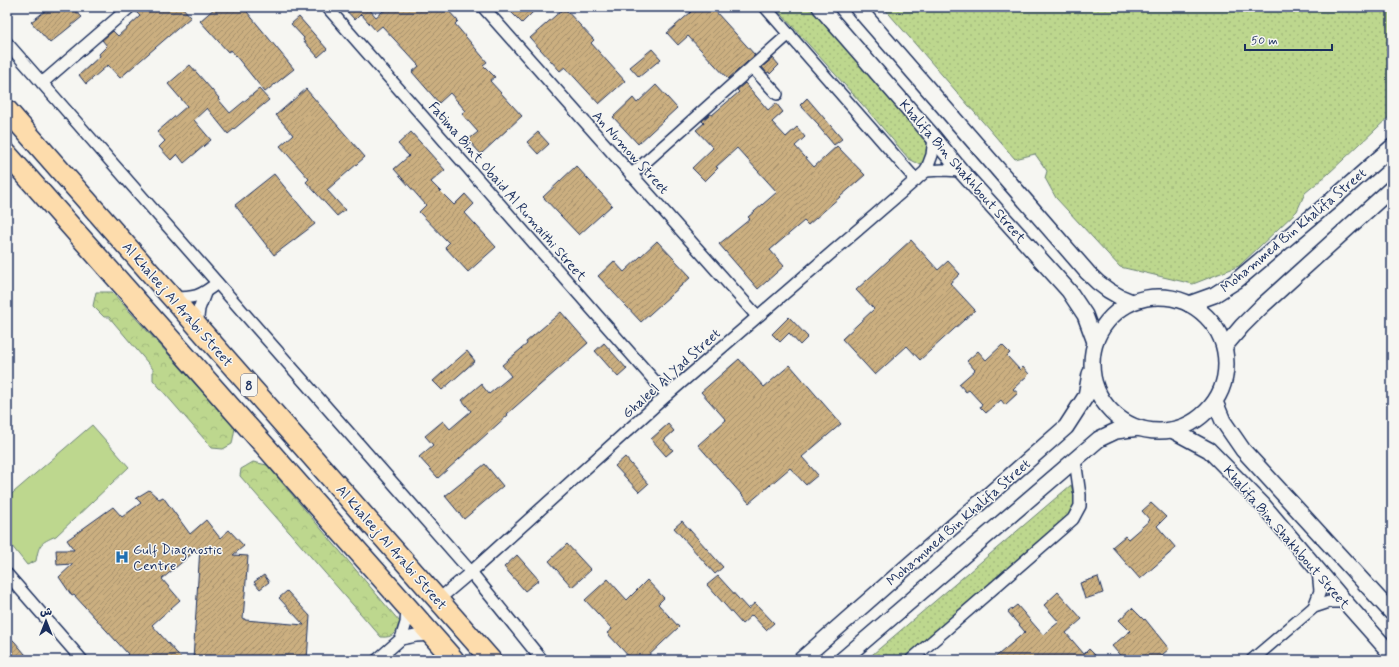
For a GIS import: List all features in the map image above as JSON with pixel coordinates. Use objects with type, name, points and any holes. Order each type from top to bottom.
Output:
[{"type":"highway","name":"Al Khaleej Al Arabi Street","points":[[7,110],[491,660]]},
{"type":"highway","name":"Al Khaleej Al Arabi Street","points":[[7,154],[454,660]]},
{"type":"main road","name":"Khalifa Bin Shakhbout Street","points":[[820,7],[934,138],[960,171],[1069,291],[1085,315],[1095,342]]},
{"type":"main road","name":"Khalifa Bin Shakhbout Street","points":[[857,7],[1088,274],[1113,294],[1132,302]]},
{"type":"main road","name":"Mohammed Bin Khalifa Street","points":[[1189,304],[1214,295],[1236,281],[1392,147]]},
{"type":"main road","points":[[1224,346],[1262,306],[1392,188]]},
{"type":"main road","points":[[1151,297],[1171,298],[1189,304],[1205,314],[1217,329],[1224,346],[1227,366],[1224,384],[1215,402],[1203,415],[1189,424],[1172,430],[1156,431],[1139,428],[1121,419],[1106,405],[1096,387],[1092,367],[1092,354],[1095,342],[1104,325],[1116,312],[1132,302],[1151,297]]},
{"type":"main road","name":"Mohammed Bin Khalifa Street","points":[[801,660],[1066,427],[1086,396],[1092,367]]},
{"type":"main road","name":"Khalifa Bin Shakhbout Street","points":[[1215,402],[1223,421],[1243,450],[1392,613]]},
{"type":"main road","name":"Mohammed Bin Khalifa Street","points":[[842,660],[1099,439],[1116,431],[1139,428]]},
{"type":"main road","name":"Khalifa Bin Shakhbout Street","points":[[1172,430],[1209,450],[1263,505],[1344,602],[1392,655]]},
{"type":"street","points":[[42,83],[130,7]]},
{"type":"street","name":"Fatima Bint Obaid Al Rumaithi Street","points":[[326,7],[667,396]]},
{"type":"street","name":"An Numow Street","points":[[483,7],[757,316]]},
{"type":"street","points":[[765,7],[916,180]]},
{"type":"street","points":[[631,175],[789,34]]},
{"type":"street","points":[[7,43],[471,572],[542,660]]},
{"type":"street","points":[[752,67],[776,94]]},
{"type":"street","name":"Ghaleel Al Yad Street","points":[[438,600],[757,316],[926,171],[932,155],[934,138]]},
{"type":"street","points":[[926,171],[960,171]]},
{"type":"street","points":[[172,298],[190,298],[205,293],[217,283]]},
{"type":"street","points":[[197,326],[205,293]]},
{"type":"street","points":[[911,660],[1073,519],[1080,506],[1075,460]]},
{"type":"street","points":[[1314,607],[1320,591],[1318,571]]},
{"type":"street","points":[[7,574],[82,660]]},
{"type":"street","points":[[1252,660],[1314,607],[1329,602],[1344,602]]},
{"type":"street","points":[[401,639],[406,623],[407,607]]},
{"type":"street","points":[[377,660],[401,639],[433,635]]},
{"type":"green space","points":[[775,7],[813,7],[933,145],[931,159],[919,164],[909,159]]},
{"type":"green space","points":[[883,7],[1392,7],[1392,114],[1328,174],[1305,193],[1297,211],[1239,266],[1193,284],[1120,267],[1056,198],[1045,178],[1047,171],[1035,154],[1015,159]]},
{"type":"green space","points":[[96,292],[112,292],[235,428],[232,444],[223,449],[212,448],[153,380],[153,369],[109,317],[104,317],[93,306]]},
{"type":"green space","points":[[92,425],[129,467],[56,536],[43,543],[39,547],[36,561],[27,565],[7,540],[7,498]]},
{"type":"green space","points":[[253,462],[267,465],[400,622],[394,634],[389,637],[381,637],[240,476],[241,469]]},
{"type":"green space","points":[[1071,485],[1077,508],[903,660],[866,660]]},
{"type":"building","points":[[50,7],[71,7],[82,17],[50,43],[31,22]]},
{"type":"building","points":[[141,7],[182,7],[191,17],[120,78],[108,65],[86,84],[79,75],[100,56],[99,54],[107,46],[102,40],[113,31],[118,36],[140,16],[136,12]]},
{"type":"building","points":[[216,7],[243,7],[294,69],[265,92],[231,50],[228,52],[200,21]]},
{"type":"building","points":[[343,7],[369,7],[368,8],[376,17],[388,7],[445,7],[458,21],[455,24],[487,62],[483,65],[495,77],[490,81],[522,116],[481,154],[468,140],[478,132],[462,114],[466,111],[450,93],[439,103],[412,72],[419,66],[382,26],[376,31],[361,14],[355,20]]},
{"type":"building","points":[[506,7],[538,7],[522,23]]},
{"type":"building","points":[[686,7],[721,7],[716,12],[755,55],[728,79],[688,36],[678,45],[667,33],[691,12]]},
{"type":"building","points":[[564,8],[594,40],[591,43],[625,81],[599,104],[565,67],[560,71],[530,38]]},
{"type":"building","points":[[299,17],[327,49],[318,57],[291,24]]},
{"type":"building","points":[[652,49],[661,59],[639,77],[630,67]]},
{"type":"building","points":[[773,58],[779,65],[770,74],[769,72],[767,73],[762,67]]},
{"type":"building","points":[[190,65],[230,113],[259,89],[269,100],[228,134],[207,108],[194,120],[211,140],[184,163],[177,154],[171,160],[159,147],[165,141],[157,132],[187,106],[168,84]]},
{"type":"building","points":[[745,83],[768,110],[776,103],[783,112],[772,122],[786,137],[797,127],[805,137],[795,146],[814,167],[837,146],[865,175],[808,225],[804,221],[770,250],[784,266],[758,289],[719,244],[750,219],[748,217],[777,192],[737,148],[716,167],[718,168],[705,181],[692,168],[713,148],[696,130],[704,123],[702,121],[710,114],[712,115],[739,92],[737,90]]},
{"type":"building","points":[[656,85],[677,108],[638,144],[613,117],[633,98],[637,103]]},
{"type":"building","points":[[306,89],[365,157],[327,190],[345,210],[337,216],[306,182],[309,179],[280,146],[293,135],[276,115]]},
{"type":"building","points":[[807,98],[842,139],[834,145],[818,126],[819,125],[800,105]]},
{"type":"building","points":[[411,132],[445,170],[431,182],[454,205],[465,194],[474,204],[465,213],[496,247],[468,272],[445,247],[449,243],[419,212],[426,205],[394,169],[409,156],[398,144]]},
{"type":"building","points":[[538,132],[549,144],[538,154],[527,142]]},
{"type":"building","points":[[576,166],[612,205],[579,235],[543,197]]},
{"type":"building","points":[[274,174],[315,224],[274,255],[235,205]]},
{"type":"building","points":[[911,240],[938,270],[948,261],[960,274],[950,283],[975,310],[920,360],[907,346],[875,375],[842,339],[874,309],[856,290]]},
{"type":"building","points":[[657,241],[691,277],[641,322],[598,276],[614,261],[624,272]]},
{"type":"building","points":[[561,312],[588,343],[507,414],[508,415],[438,478],[419,457],[433,445],[425,436],[443,421],[450,429],[471,411],[462,400],[481,384],[489,394],[511,376],[502,365]]},
{"type":"building","points":[[789,317],[808,337],[800,345],[789,333],[780,342],[772,334]]},
{"type":"building","points":[[604,343],[627,369],[618,377],[595,351]]},
{"type":"building","points":[[1002,345],[1010,353],[1007,356],[1020,370],[1023,367],[1029,374],[1013,389],[1018,393],[1005,405],[1001,400],[986,413],[980,407],[982,404],[969,390],[966,392],[959,384],[975,370],[967,361],[978,351],[986,360]]},
{"type":"building","points":[[467,351],[475,361],[442,390],[433,381]]},
{"type":"building","points":[[739,359],[764,387],[790,365],[841,424],[802,457],[818,475],[806,485],[790,468],[749,503],[698,445],[726,420],[701,392]]},
{"type":"building","points":[[668,424],[674,431],[664,440],[673,450],[666,456],[651,439]]},
{"type":"building","points":[[625,457],[648,484],[639,492],[615,466]]},
{"type":"building","points":[[485,464],[503,486],[464,519],[445,496]]},
{"type":"building","points":[[149,490],[159,499],[163,497],[190,534],[206,520],[220,538],[229,530],[244,546],[233,555],[248,556],[243,619],[304,625],[279,598],[287,591],[310,616],[307,660],[193,660],[200,547],[162,579],[180,600],[152,625],[183,660],[121,660],[128,654],[74,595],[72,596],[59,577],[73,564],[57,565],[56,550],[74,550],[67,540],[113,507],[122,517],[141,503],[136,498]]},
{"type":"building","points":[[1151,503],[1166,517],[1157,526],[1176,548],[1140,579],[1112,547],[1125,536],[1128,539],[1150,520],[1142,511]]},
{"type":"building","points":[[682,521],[723,567],[715,574],[674,528]]},
{"type":"building","points":[[567,544],[591,570],[572,587],[549,561]]},
{"type":"building","points":[[517,555],[539,580],[525,591],[504,567]]},
{"type":"building","points":[[264,575],[269,582],[260,589],[254,582]]},
{"type":"building","points":[[718,576],[748,609],[755,603],[774,623],[766,630],[752,615],[742,624],[707,585]]},
{"type":"building","points":[[1098,577],[1103,593],[1085,599],[1080,583]]},
{"type":"building","points":[[608,579],[627,600],[647,580],[664,598],[658,604],[679,627],[644,660],[632,660],[607,633],[612,629],[585,600]]},
{"type":"building","points":[[1058,592],[1082,619],[1066,633],[1084,654],[1089,649],[1100,660],[992,660],[1025,632],[1008,612],[1017,605],[1043,635],[1059,622],[1044,605]]},
{"type":"building","points":[[1132,608],[1144,620],[1145,619],[1169,649],[1156,660],[1124,660],[1112,646],[1130,631],[1119,620]]},
{"type":"building","points":[[7,634],[15,642],[30,660],[7,660]]},
{"type":"place","name":"Gulf Diagnostic Centre","points":[[122,557]]}]
